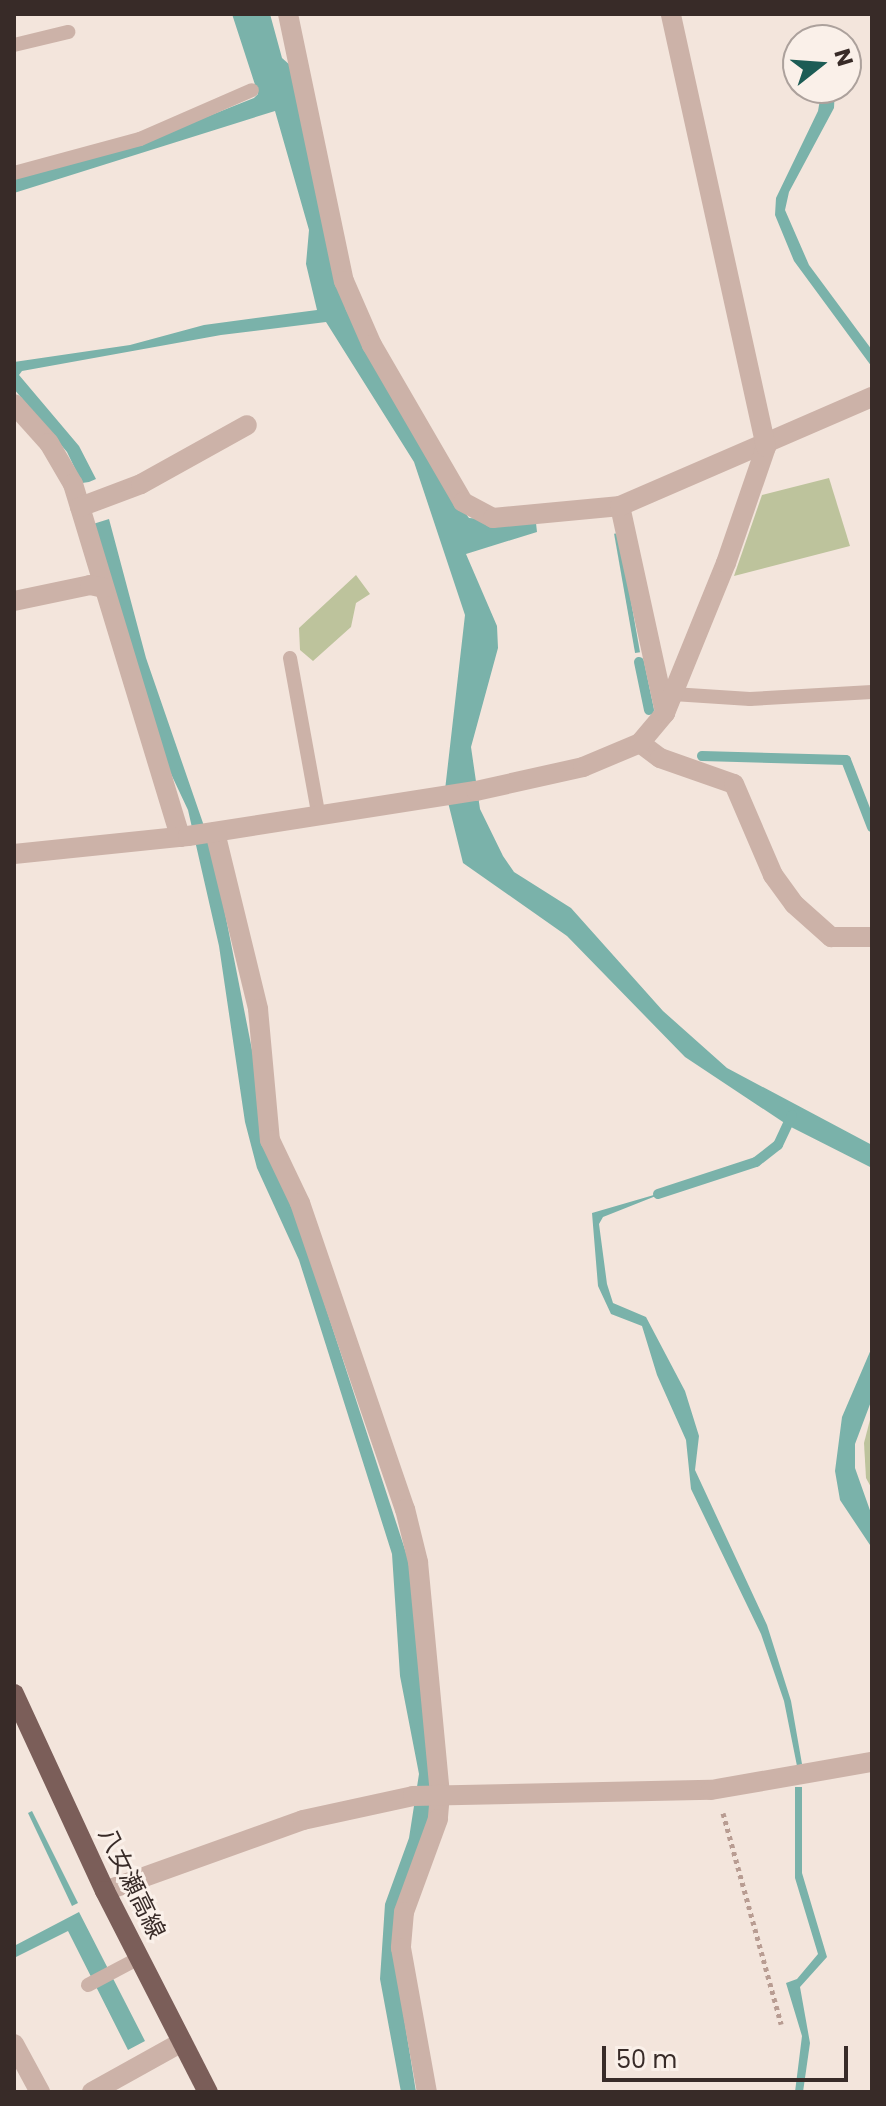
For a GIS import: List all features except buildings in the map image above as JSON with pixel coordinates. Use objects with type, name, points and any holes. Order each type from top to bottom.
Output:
[{"type":"main road","name":"八女瀬高線","points":[[14,1694],[105,1891],[208,2092]]},
{"type":"street","points":[[288,14],[344,281],[372,345],[463,502],[493,518],[620,506],[766,447],[872,397]]},
{"type":"street","points":[[14,854],[214,832],[491,788],[583,767],[640,743],[669,704],[766,447],[671,14]]},
{"type":"street","points":[[14,404],[49,443],[80,507],[184,836]]},
{"type":"street","points":[[80,507],[141,484],[247,425]]},
{"type":"street","points":[[620,506],[669,704]]},
{"type":"street","points":[[14,601],[90,585],[104,588]]},
{"type":"street","points":[[640,743],[660,758],[734,784],[773,875],[794,904],[831,937],[872,937]]},
{"type":"street","points":[[214,832],[258,1009],[270,1140],[300,1203],[405,1509],[418,1562],[438,1819],[404,1912],[401,1948],[427,2092]]},
{"type":"street","points":[[105,1891],[303,1820],[413,1796],[715,1789],[872,1762]]},
{"type":"street","points":[[92,2092],[182,2042]]},
{"type":"street","points":[[14,2044],[40,2092]]},
{"type":"lane","points":[[14,45],[68,32]]},
{"type":"lane","points":[[14,173],[140,139],[252,90]]},
{"type":"lane","points":[[290,658],[319,817]]},
{"type":"lane","points":[[669,704],[872,692]]},
{"type":"lane","points":[[88,1985],[139,1958]]},
{"type":"path","points":[[715,1789],[781,2024]]},
{"type":"green space","points":[[829,478],[850,546],[734,576],[762,495]]},
{"type":"green space","points":[[356,575],[370,594],[356,603],[351,627],[313,661],[300,650],[299,628]]},
{"type":"green space","points":[[872,1412],[872,1489],[866,1478],[864,1443]]},
{"type":"water","points":[[232,14],[270,14],[282,58],[291,66],[346,310],[448,490],[469,518],[536,523],[537,532],[466,554],[497,626],[498,648],[471,747],[480,809],[503,856],[514,872],[571,908],[663,1011],[727,1068],[872,1145],[872,1168],[789,1126],[685,1057],[567,936],[463,863],[445,790],[465,615],[414,462],[326,322],[221,335],[22,371],[19,375],[79,446],[96,479],[89,482],[82,483],[67,452],[14,389],[14,362],[130,345],[204,325],[317,310],[306,264],[309,230],[275,111],[14,193],[14,178],[143,142],[254,98],[258,94]]},
{"type":"water","points":[[819,104],[834,104],[789,192],[785,210],[809,265],[872,350],[872,367],[794,261],[775,215],[776,198]]},
{"type":"water","points":[[109,519],[146,658],[213,852],[254,1060],[290,1198],[411,1568],[433,1781],[429,1821],[393,1949],[416,2092],[401,2092],[380,1979],[385,1904],[409,1838],[419,1774],[400,1676],[392,1554],[299,1260],[257,1168],[245,1122],[219,946],[188,810],[164,759],[93,524]]},
{"type":"water","points":[[619,533],[640,652],[635,653],[614,534]]},
{"type":"water","points":[[671,1190],[603,1217],[599,1224],[607,1284],[613,1303],[646,1317],[685,1391],[699,1436],[695,1470],[767,1625],[791,1701],[802,1764],[797,1766],[784,1701],[761,1634],[691,1489],[686,1440],[657,1375],[642,1326],[611,1314],[598,1286],[592,1213]]},
{"type":"water","points":[[872,1347],[872,1399],[855,1444],[855,1468],[872,1516],[872,1548],[840,1500],[835,1471],[842,1417]]},
{"type":"water","points":[[795,1787],[802,1787],[802,1873],[827,1957],[800,1987],[810,2043],[803,2092],[795,2092],[802,2036],[786,1983],[797,1979],[818,1954],[795,1878]]},
{"type":"water","points":[[32,1811],[78,1903],[72,1906],[28,1813]]},
{"type":"water","points":[[79,1912],[145,2041],[128,2050],[68,1931],[14,1958],[14,1946]]},
{"type":"waterway","points":[[639,662],[649,710]]},
{"type":"waterway","points":[[702,756],[846,760],[872,827]]},
{"type":"waterway","points":[[658,1194],[756,1162],[778,1145],[792,1115]]}]
